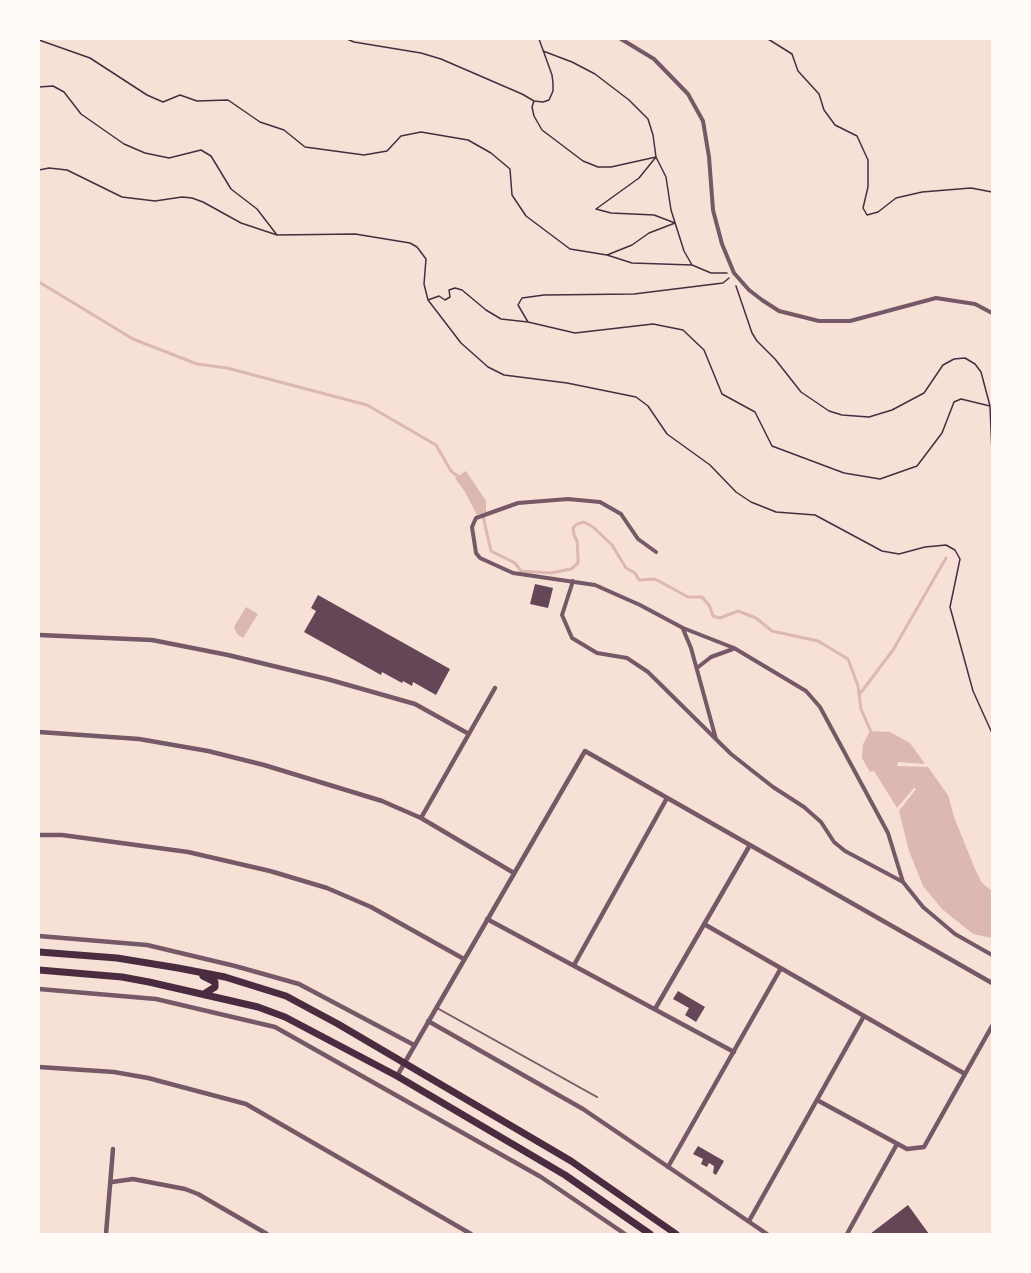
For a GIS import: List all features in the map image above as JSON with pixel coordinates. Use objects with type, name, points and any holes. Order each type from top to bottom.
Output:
[{"type":"main road","points":[[39,952],[117,958],[225,976],[286,996],[404,1062],[571,1161],[676,1234]]},
{"type":"main road","points":[[178,968],[215,982],[215,987],[203,994]]},
{"type":"main road","points":[[39,970],[122,977],[258,1007],[285,1017],[397,1076],[565,1175],[650,1234]]},
{"type":"street","points":[[621,39],[654,59],[688,94],[703,121],[709,157],[713,210],[722,244],[734,273],[749,290],[779,311],[819,321],[850,321],[907,308],[936,298],[975,304],[992,313]]},
{"type":"street","points":[[656,552],[638,539],[621,514],[600,501],[568,499],[518,503],[476,518],[472,527],[476,553],[480,558],[513,573],[596,585],[683,628],[734,648],[806,691],[820,707],[888,832],[903,882],[923,908],[947,927],[992,956]]},
{"type":"street","points":[[573,580],[562,615],[572,638],[597,653],[627,658],[648,672],[731,754],[821,822],[834,842],[845,851],[903,882]]},
{"type":"street","points":[[683,628],[697,668],[716,739]]},
{"type":"street","points":[[39,635],[152,640],[228,655],[327,679],[415,704],[469,734]]},
{"type":"street","points":[[697,668],[711,657],[734,648]]},
{"type":"street","points":[[421,818],[495,688]]},
{"type":"street","points":[[39,732],[139,739],[208,751],[264,765],[382,801],[421,818],[514,873]]},
{"type":"street","points":[[397,1076],[585,751],[992,983]]},
{"type":"street","points":[[574,965],[666,798]]},
{"type":"street","points":[[39,835],[62,835],[188,852],[270,871],[327,888],[371,907],[464,959]]},
{"type":"street","points":[[655,1009],[750,845]]},
{"type":"street","points":[[488,919],[734,1052]]},
{"type":"street","points":[[704,924],[965,1074]]},
{"type":"street","points":[[39,936],[147,945],[299,984],[414,1045]]},
{"type":"street","points":[[668,1167],[782,968]]},
{"type":"street","points":[[39,989],[156,999],[275,1027],[541,1177],[625,1234]]},
{"type":"street","points":[[749,1221],[864,1016]]},
{"type":"street","points":[[428,1021],[583,1109],[767,1234]]},
{"type":"street","points":[[817,1100],[907,1149],[924,1147],[992,1026]]},
{"type":"street","points":[[39,1067],[114,1072],[148,1078],[246,1104],[471,1234]]},
{"type":"street","points":[[848,1234],[897,1144]]},
{"type":"street","points":[[106,1234],[113,1149]]},
{"type":"street","points":[[112,1182],[133,1179],[185,1189],[198,1194],[267,1234]]},
{"type":"street","points":[[602,1218],[610,1205]]},
{"type":"lane","points":[[436,1007],[597,1097]]},
{"type":"path","points":[[347,39],[441,59],[534,101],[543,102],[549,100],[553,91],[552,75],[539,39]]},
{"type":"path","points":[[768,39],[792,54],[798,71],[819,94],[824,110],[835,125],[857,136],[868,160],[868,187],[863,208],[867,215],[878,212],[896,198],[922,192],[971,188],[992,192]]},
{"type":"path","points":[[39,40],[90,58],[147,95],[163,102],[180,95],[197,101],[228,100],[260,122],[284,130],[304,147],[364,155],[387,151],[401,136],[421,132],[468,140],[491,153],[510,169],[512,195],[526,216],[570,249],[607,255],[632,263],[692,265],[711,273],[734,273]]},
{"type":"path","points":[[543,51],[596,74],[648,119],[656,157],[666,177],[671,210],[684,251],[692,265]]},
{"type":"path","points":[[39,87],[53,86],[64,92],[81,114],[124,144],[145,153],[168,158],[201,150],[211,156],[231,189],[257,210],[277,235]]},
{"type":"path","points":[[534,101],[532,107],[534,116],[542,130],[590,164],[598,167],[611,167],[656,157]]},
{"type":"path","points":[[656,157],[639,178],[596,210],[654,215],[675,223]]},
{"type":"path","points":[[39,170],[49,168],[67,170],[122,197],[155,201],[182,197],[192,198],[241,223],[277,235],[355,234],[410,243],[417,247],[426,260],[424,284],[428,300],[460,343],[488,367],[504,375],[532,380],[567,382],[636,397],[648,406],[667,434],[710,465],[736,492],[751,502],[776,512],[815,515],[882,551],[899,554],[925,547],[946,545],[955,550],[960,559],[950,607],[970,683],[992,733]]},
{"type":"path","points":[[607,255],[632,245],[649,233],[675,223]]},
{"type":"path","points":[[528,322],[518,305],[522,297],[634,294],[723,283],[734,273]]},
{"type":"path","points":[[734,273],[738,295],[757,341],[775,359],[801,392],[829,411],[842,415],[869,417],[892,410],[924,393],[943,364],[954,359],[965,358],[975,364],[981,372],[990,406],[992,454]]},
{"type":"path","points":[[428,300],[439,296],[445,300],[450,297],[449,290],[455,288],[462,290],[501,319],[528,322],[574,333],[653,324],[683,330],[704,350],[722,394],[755,411],[772,446],[844,473],[880,479],[917,466],[942,433],[954,402],[961,399],[990,406]]},
{"type":"shaded area","points":[[466,471],[486,501],[486,512],[477,515],[455,478]]},
{"type":"shaded area","points":[[246,607],[258,614],[243,638],[237,634],[234,627]]},
{"type":"shaded area","points":[[870,731],[890,732],[910,743],[925,764],[898,762],[897,766],[928,767],[948,795],[954,817],[975,869],[982,883],[992,891],[992,938],[973,934],[942,909],[923,886],[909,851],[899,811],[916,789],[914,788],[897,808],[874,771],[870,772],[862,758],[863,744]]},
{"type":"building","points":[[535,584],[553,588],[548,608],[530,604]]},
{"type":"building","points":[[318,595],[450,669],[436,695],[413,682],[412,686],[382,672],[381,675],[304,632],[316,611],[311,608]]},
{"type":"building","points":[[678,991],[705,1007],[696,1022],[685,1015],[689,1008],[673,999]]},
{"type":"building","points":[[698,1146],[724,1161],[716,1175],[713,1173],[714,1166],[709,1163],[707,1167],[701,1164],[703,1159],[693,1154]]},
{"type":"building","points":[[908,1205],[929,1234],[870,1234]]},
{"type":"waterway","points":[[39,282],[133,339],[197,364],[227,368],[367,405],[436,445],[451,471],[460,478]]},
{"type":"waterway","points":[[483,516],[491,551],[515,563],[521,571],[551,573],[571,569],[578,563],[577,541],[573,528],[584,522],[593,527],[612,545],[626,568],[635,573],[639,580],[655,579],[688,597],[702,597],[709,605],[713,616],[720,618],[738,611],[756,618],[772,631],[818,641],[848,659],[858,686],[861,709],[872,734]]},
{"type":"waterway","points":[[859,695],[893,650],[946,558]]}]
